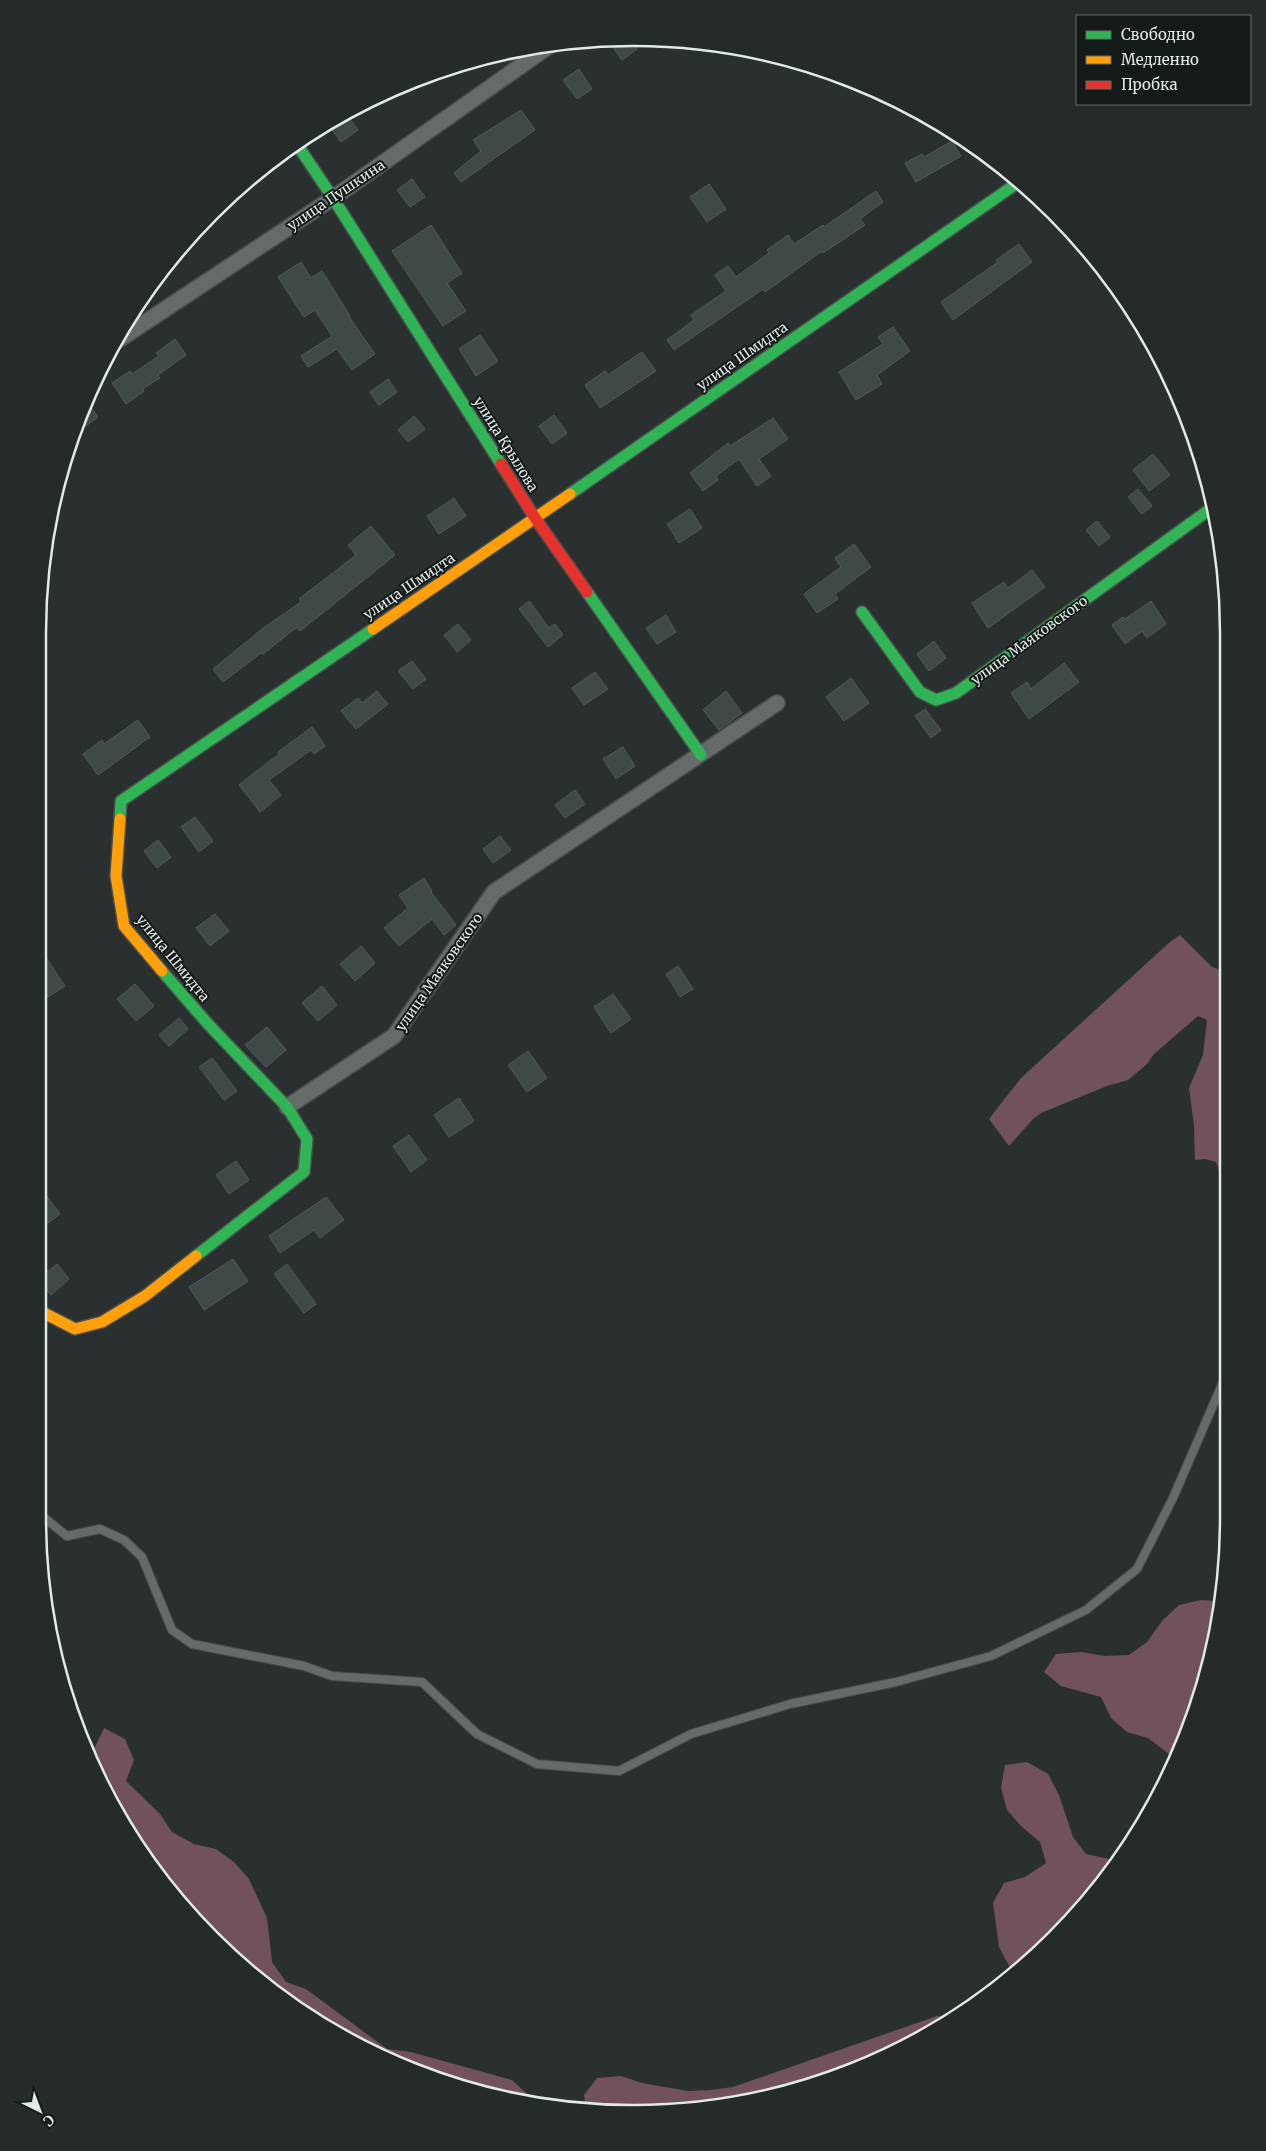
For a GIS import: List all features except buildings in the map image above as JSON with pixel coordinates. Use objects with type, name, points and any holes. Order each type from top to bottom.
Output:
[{"type":"street","name":"улица Пушкина","points":[[129,333],[332,198],[537,55]]},
{"type":"street","name":"улица Крылова","points":[[300,150],[535,518],[701,755]]},
{"type":"street","name":"улица Шмидта","points":[[287,1107],[208,1024],[124,926],[116,876],[122,801],[535,518],[1013,186]]},
{"type":"street","name":"улица Маяковского","points":[[862,612],[920,692],[936,700],[956,693],[1206,512]]},
{"type":"street","name":"улица Маяковского","points":[[287,1107],[394,1036],[494,892],[777,703]]},
{"type":"street","points":[[46,1314],[75,1329],[102,1322],[145,1296],[304,1172],[307,1139],[287,1107]]},
{"type":"lane","points":[[46,1519],[67,1536],[100,1529],[124,1540],[142,1557],[172,1630],[192,1644],[304,1666],[332,1676],[422,1682],[477,1734],[537,1764],[619,1772],[691,1734],[790,1704],[896,1682],[991,1656],[1086,1610],[1137,1569],[1172,1498],[1220,1389]]},
{"type":"shaded area","points":[[1180,935],[1212,967],[1220,970],[1220,1173],[1216,1162],[1205,1159],[1195,1160],[1194,1125],[1189,1088],[1203,1055],[1207,1020],[1198,1016],[1154,1054],[1147,1064],[1128,1080],[1107,1086],[1041,1113],[1033,1119],[1009,1146],[989,1119],[1021,1078],[1171,941]]},
{"type":"shaded area","points":[[1201,1600],[1214,1601],[1200,1670],[1189,1707],[1170,1755],[1148,1738],[1127,1732],[1111,1718],[1101,1697],[1061,1686],[1044,1672],[1056,1654],[1081,1652],[1105,1656],[1129,1655],[1147,1642],[1162,1621],[1179,1605]]},
{"type":"shaded area","points":[[104,1728],[125,1739],[134,1760],[126,1781],[160,1814],[172,1832],[194,1844],[216,1849],[234,1862],[249,1879],[267,1918],[272,1962],[286,1982],[306,1989],[387,2049],[411,2052],[512,2080],[528,2095],[481,2085],[444,2074],[408,2060],[340,2026],[276,1984],[218,1933],[167,1875],[126,1813],[94,1749]]},
{"type":"shaded area","points":[[1027,1762],[1048,1774],[1059,1795],[1073,1837],[1086,1854],[1110,1859],[1074,1905],[1048,1933],[1010,1967],[999,1947],[993,1903],[1004,1883],[1025,1877],[1046,1863],[1040,1842],[1022,1827],[1007,1810],[1001,1788],[1005,1765]]},
{"type":"shaded area","points":[[937,2016],[941,2017],[893,2044],[858,2060],[822,2074],[785,2085],[710,2100],[633,2105],[585,2102],[584,2095],[597,2078],[621,2076],[642,2083],[688,2091],[733,2087]]},
{"type":"traffic: fast","points":[[300,150],[501,464]]},
{"type":"traffic: fast","points":[[570,494],[1013,186]]},
{"type":"traffic: fast","points":[[862,612],[920,692],[936,700],[956,693],[1206,512]]},
{"type":"traffic: fast","points":[[587,592],[701,755]]},
{"type":"traffic: fast","points":[[120,819],[121,801],[373,629]]},
{"type":"traffic: fast","points":[[162,971],[208,1024],[287,1107],[307,1139],[304,1172],[196,1256]]},
{"type":"traffic: slow","points":[[373,629],[570,494]]},
{"type":"traffic: slow","points":[[120,819],[116,876],[124,926],[162,971]]},
{"type":"traffic: slow","points":[[46,1314],[75,1329],[102,1322],[145,1296],[196,1256]]},
{"type":"traffic: jam","points":[[501,464],[535,518],[587,592]]}]
